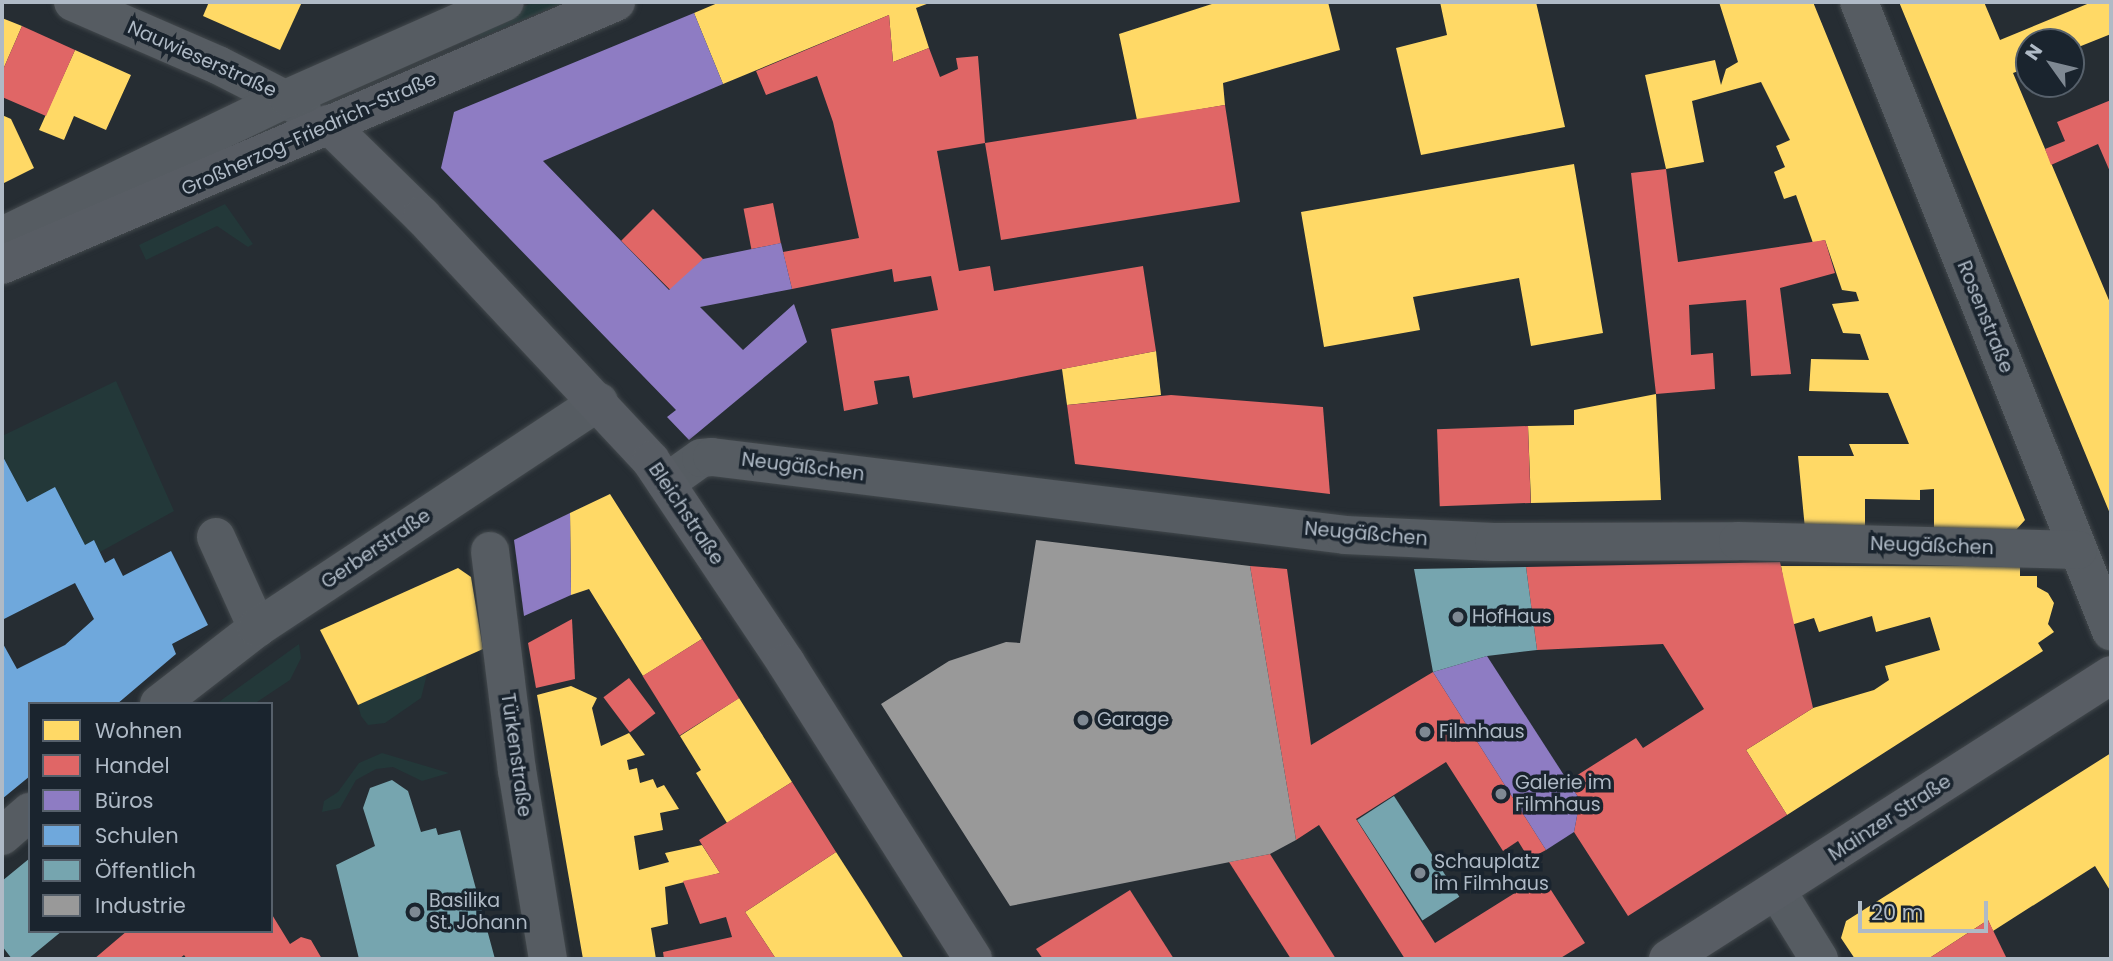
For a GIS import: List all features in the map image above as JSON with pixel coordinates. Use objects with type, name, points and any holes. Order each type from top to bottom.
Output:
[{"type":"main road","name":"Großherzog-Friedrich-Straße","points":[[2,265],[616,2]]},
{"type":"main road","name":"Bleichstraße","points":[[328,124],[422,216],[599,402],[666,483],[973,959]]},
{"type":"main road","name":"Mainzer Straße","points":[[1668,959],[2111,675]]},
{"type":"street","name":"Nauwieserstraße","points":[[73,2],[276,93],[328,124]]},
{"type":"street","points":[[2,236],[456,2]]},
{"type":"street","points":[[2,213],[276,93],[505,2]]},
{"type":"street","name":"Rosenstraße","points":[[1859,2],[2111,631]]},
{"type":"street","name":"Gerberstraße","points":[[162,702],[257,628],[599,402]]},
{"type":"street","name":"Neugäßchen","points":[[666,483],[701,458],[712,457],[1345,535],[1494,542],[1738,541],[2078,550]]},
{"type":"street","points":[[216,537],[257,628]]},
{"type":"street","name":"Türkenstraße","points":[[490,551],[517,770],[548,959]]},
{"type":"street","points":[[2,836],[28,814]]},
{"type":"street","points":[[1777,891],[1819,959]]},
{"type":"green space","points":[[534,2],[565,2],[481,37],[471,29]]},
{"type":"green space","points":[[225,204],[253,244],[248,247],[217,226],[146,260],[139,245]]},
{"type":"green space","points":[[116,381],[174,511],[100,552],[94,541],[85,545],[55,488],[27,502],[2,455],[2,436]]},
{"type":"green space","points":[[299,644],[301,658],[290,680],[257,702],[219,702]]},
{"type":"green space","points":[[427,674],[421,698],[385,723],[368,725],[361,716],[358,705]]},
{"type":"green space","points":[[382,753],[449,773],[422,781],[393,767],[376,769],[356,780],[340,808],[322,812],[324,801],[338,792],[359,763]]},
{"type":"building: Wohnen","points":[[209,2],[302,2],[280,50],[203,16]]},
{"type":"building: Wohnen","points":[[720,2],[932,2],[916,8],[929,48],[893,62],[889,15],[723,84],[694,13]]},
{"type":"building: Wohnen","points":[[1218,2],[1328,2],[1340,50],[1223,83],[1225,105],[1137,120],[1119,34]]},
{"type":"building: Wohnen","points":[[1440,2],[1536,2],[1565,127],[1421,155],[1396,48],[1447,35]]},
{"type":"building: Wohnen","points":[[1719,2],[1813,2],[2025,520],[2015,531],[1934,530],[1934,489],[1920,490],[1920,500],[1865,499],[1865,529],[1805,529],[1798,456],[1854,456],[1849,444],[1909,444],[1888,393],[1809,391],[1811,359],[1869,360],[1860,334],[1843,333],[1832,304],[1859,301],[1856,292],[1842,290],[1825,240],[1813,243],[1796,195],[1784,199],[1774,172],[1785,167],[1776,146],[1790,140],[1761,82],[1692,101],[1704,162],[1666,169],[1645,75],[1715,60],[1721,85],[1726,69],[1738,62]]},
{"type":"building: Wohnen","points":[[1899,2],[1984,2],[2000,40],[2015,34],[2015,98],[2024,98],[2111,305],[2111,516]]},
{"type":"building: Wohnen","points":[[2092,2],[2111,2],[2111,34],[2085,44],[2085,28],[2029,28]]},
{"type":"building: Wohnen","points":[[2,18],[22,26],[2,72]]},
{"type":"building: Wohnen","points":[[75,50],[131,75],[106,130],[74,116],[64,140],[39,130]]},
{"type":"building: Wohnen","points":[[2,115],[11,119],[34,168],[2,184]]},
{"type":"building: Wohnen","points":[[1574,164],[1603,333],[1531,346],[1519,278],[1413,297],[1420,330],[1324,347],[1301,212]]},
{"type":"building: Wohnen","points":[[1156,351],[1161,395],[1067,405],[1062,369]]},
{"type":"building: Wohnen","points":[[1656,394],[1661,500],[1531,503],[1528,426],[1574,425],[1574,410]]},
{"type":"building: Wohnen","points":[[610,494],[702,639],[643,676],[589,589],[571,595],[570,513]]},
{"type":"building: Wohnen","points":[[1781,566],[2020,566],[2020,576],[2037,576],[2037,587],[2048,593],[2054,603],[2048,624],[2054,632],[2038,643],[2043,651],[1787,815],[1746,750],[1813,708],[1874,690],[1889,680],[1885,666],[1940,650],[1930,617],[1876,632],[1872,616],[1819,632],[1814,618],[1791,625]]},
{"type":"building: Wohnen","points":[[458,568],[471,577],[483,649],[358,705],[320,630]]},
{"type":"building: Wohnen","points":[[571,686],[597,698],[592,708],[601,746],[629,733],[645,755],[627,760],[629,770],[637,768],[640,783],[653,779],[657,788],[664,785],[679,809],[660,813],[663,830],[634,836],[639,870],[669,862],[665,853],[702,845],[720,873],[665,887],[668,924],[651,928],[656,959],[583,959],[537,695]]},
{"type":"building: Wohnen","points":[[739,698],[792,782],[727,823],[696,773],[701,770],[680,736]]},
{"type":"building: Wohnen","points":[[2111,753],[2111,892],[2095,866],[1993,931],[1988,920],[1928,959],[1855,959],[1841,938],[1846,921]]},
{"type":"building: Wohnen","points":[[836,852],[904,959],[776,959],[745,912]]},
{"type":"building: Handel","points":[[889,15],[893,62],[929,48],[940,77],[958,69],[956,58],[978,56],[985,143],[937,151],[959,271],[990,266],[994,291],[1143,266],[1156,351],[913,398],[909,376],[874,381],[878,404],[844,411],[831,329],[938,310],[931,276],[894,282],[892,269],[792,289],[783,252],[859,238],[833,122],[817,76],[766,95],[756,71]]},
{"type":"building: Handel","points":[[22,26],[75,50],[46,116],[2,97],[2,72]]},
{"type":"building: Handel","points":[[2111,100],[2111,174],[2098,144],[2051,165],[2045,149],[2065,141],[2057,122]]},
{"type":"building: Handel","points":[[1225,105],[1240,202],[1001,240],[985,143]]},
{"type":"building: Handel","points":[[1666,169],[1678,262],[1825,240],[1835,273],[1780,288],[1791,374],[1751,376],[1746,300],[1689,305],[1691,355],[1713,353],[1715,389],[1656,394],[1631,173]]},
{"type":"building: Handel","points":[[773,203],[781,243],[751,249],[744,209]]},
{"type":"building: Handel","points":[[653,209],[703,259],[671,291],[621,241]]},
{"type":"building: Handel","points":[[1171,395],[1323,407],[1330,494],[1075,464],[1067,405]]},
{"type":"building: Handel","points":[[1528,426],[1531,503],[1440,506],[1437,429]]},
{"type":"building: Handel","points":[[1780,562],[1813,708],[1746,750],[1787,815],[1628,916],[1574,832],[1580,800],[1568,781],[1636,738],[1643,748],[1704,709],[1663,644],[1537,650],[1526,567]]},
{"type":"building: Handel","points":[[1250,566],[1287,569],[1311,745],[1433,672],[1546,850],[1529,859],[1518,841],[1503,851],[1446,762],[1356,819],[1435,943],[1542,876],[1585,943],[1559,959],[1405,959],[1319,825],[1296,840]]},
{"type":"building: Handel","points":[[572,619],[575,679],[536,688],[528,643]]},
{"type":"building: Handel","points":[[702,639],[739,698],[680,735],[643,676]]},
{"type":"building: Handel","points":[[629,678],[655,713],[630,732],[603,697]]},
{"type":"building: Handel","points":[[792,782],[836,852],[745,912],[776,959],[664,959],[663,952],[732,937],[726,917],[700,924],[683,881],[720,873],[699,840]]},
{"type":"building: Handel","points":[[1270,854],[1336,959],[1291,959],[1229,862]]},
{"type":"building: Handel","points":[[1130,890],[1174,959],[1043,959],[1036,949]]},
{"type":"building: Handel","points":[[273,916],[290,944],[301,937],[311,940],[322,959],[187,959],[184,955],[179,959],[94,959],[125,933],[273,933]]},
{"type":"building: Handel","points":[[1988,920],[2007,959],[1928,959]]},
{"type":"building: Büros","points":[[694,13],[723,84],[543,161],[669,290],[703,259],[781,243],[792,289],[700,307],[743,350],[794,304],[807,342],[689,440],[667,417],[676,410],[441,168],[454,112]]},
{"type":"building: Büros","points":[[570,513],[571,595],[524,616],[514,540]]},
{"type":"building: Büros","points":[[1487,656],[1580,800],[1574,832],[1546,850],[1433,672]]},
{"type":"building: Schulen","points":[[2,455],[27,502],[55,487],[85,545],[94,540],[105,563],[114,558],[123,576],[171,551],[208,625],[172,644],[176,654],[119,702],[28,702],[28,778],[2,799],[2,642],[17,669],[65,645],[94,619],[75,583],[2,620]]},
{"type":"building: Öffentlich","points":[[1526,567],[1537,650],[1487,656],[1433,672],[1414,569]]},
{"type":"building: Öffentlich","name":"Basilika St. Johann","points":[[392,780],[408,791],[421,832],[436,828],[438,835],[460,830],[495,959],[359,959],[336,865],[375,846],[363,808],[370,788]]},
{"type":"building: Öffentlich","points":[[1394,796],[1459,897],[1422,921],[1357,820]]},
{"type":"building: Öffentlich","points":[[28,860],[28,933],[60,933],[28,959],[12,959],[2,946],[2,881]]},
{"type":"building: Industrie","name":"Garage","points":[[1036,540],[1250,566],[1296,840],[1270,854],[1010,906],[881,704],[949,661],[1006,642],[1020,643]]},
{"type":"place","name":"HofHaus","points":[[1458,617]]},
{"type":"place","name":"Garage","points":[[1083,720]]},
{"type":"place","name":"Filmhaus","points":[[1425,732]]},
{"type":"place","name":"Galerie im Filmhaus","points":[[1501,794]]},
{"type":"place","name":"Schauplatz im Filmhaus","points":[[1420,873]]},
{"type":"place","name":"Basilika St. Johann","points":[[415,912]]}]
